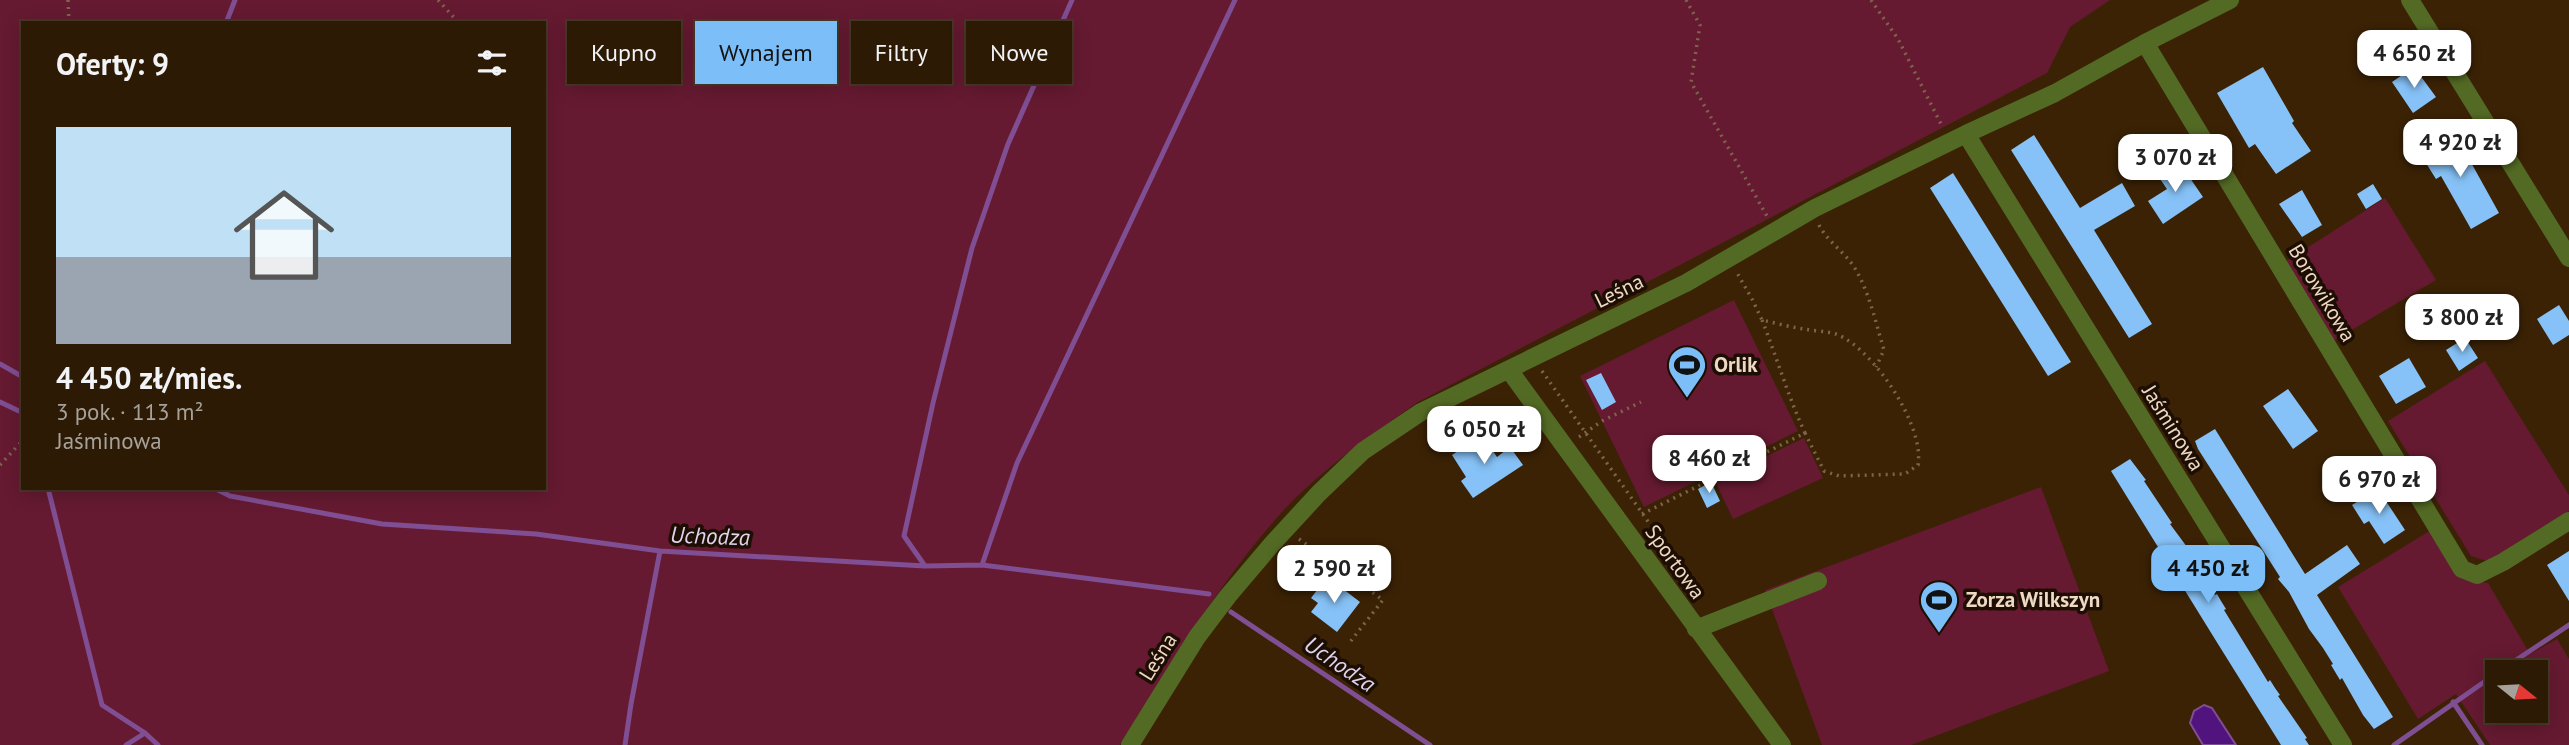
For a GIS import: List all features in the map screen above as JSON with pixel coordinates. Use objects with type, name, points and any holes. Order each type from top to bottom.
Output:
[{"type":"street","name":"Leśna","points":[[1130,745],[1197,637],[1228,596],[1286,529],[1363,451],[1421,412],[1686,283],[1810,211],[2055,93],[2144,43],[2230,0]]},
{"type":"street","points":[[2410,0],[2569,258]]},
{"type":"street","name":"Borowikowa","points":[[2144,43],[2462,569],[2477,575],[2569,521]]},
{"type":"street","name":"Jaśminowa","points":[[1958,138],[2343,745]]},
{"type":"street","name":"Sportowa","points":[[1509,370],[1782,745]]},
{"type":"street","points":[[1696,629],[1818,581]]},
{"type":"path","points":[[68,0],[69,21]]},
{"type":"path","points":[[438,0],[457,21]]},
{"type":"path","points":[[1686,0],[1700,25],[1691,82],[1776,231]]},
{"type":"path","points":[[1871,0],[1958,138]]},
{"type":"path","points":[[1810,211],[1825,236],[1836,243],[1857,271],[1884,350],[1876,367]]},
{"type":"path","points":[[1730,258],[1762,320],[1778,360],[1787,394],[1824,471],[1839,476],[1905,474],[1918,465],[1919,456],[1908,412],[1876,367],[1850,342],[1837,335],[1762,320]]},
{"type":"path","points":[[1532,359],[1654,530]]},
{"type":"path","points":[[1585,432],[1640,402]]},
{"type":"path","points":[[1643,514],[1805,433]]},
{"type":"path","points":[[0,465],[21,442]]},
{"type":"path","points":[[1286,529],[1383,600],[1350,642]]},
{"type":"shaded area","points":[[0,0],[2110,0],[2070,27],[2047,73],[1418,402],[1329,468],[1281,513],[1236,568],[1120,745],[0,745]]},
{"type":"shaded area","points":[[2385,198],[2436,280],[2333,341],[2285,262]]},
{"type":"shaded area","name":"Orlik","points":[[1734,300],[1798,431],[1644,507],[1580,376]]},
{"type":"shaded area","points":[[2485,361],[2569,495],[2569,511],[2487,561],[2471,556],[2388,421]]},
{"type":"shaded area","points":[[1804,438],[1823,478],[1733,519],[1715,481]]},
{"type":"shaded area","name":"Zorza Wilkszyn","points":[[2041,487],[2109,671],[1911,745],[1822,745],[1765,590]]},
{"type":"shaded area","points":[[2431,530],[2463,579],[2488,583],[2530,654],[2557,639],[2569,659],[2569,745],[2490,745],[2456,694],[2418,719],[2338,587]]},
{"type":"shaded area","points":[[2204,705],[2212,708],[2236,745],[2203,745],[2190,723],[2194,711]]},
{"type":"building","points":[[2263,67],[2294,121],[2292,123],[2311,151],[2276,174],[2255,144],[2249,148],[2217,93]]},
{"type":"building","points":[[2414,67],[2436,97],[2413,113],[2392,82]]},
{"type":"building","points":[[2453,130],[2499,213],[2471,229],[2441,176],[2436,179],[2419,152]]},
{"type":"building","points":[[2034,135],[2080,208],[2122,183],[2135,206],[2094,230],[2152,324],[2129,338],[2011,150]]},
{"type":"building","points":[[2179,162],[2203,197],[2163,224],[2148,201],[2167,189],[2158,176]]},
{"type":"building","points":[[1953,173],[2071,362],[2048,376],[1930,188]]},
{"type":"building","points":[[2373,184],[2382,199],[2366,209],[2357,194]]},
{"type":"building","points":[[2302,190],[2322,225],[2302,237],[2279,204]]},
{"type":"building","points":[[2559,305],[2569,321],[2569,335],[2553,345],[2537,319]]},
{"type":"building","points":[[2465,338],[2478,358],[2459,371],[2446,350]]},
{"type":"building","points":[[2409,358],[2426,387],[2396,404],[2379,376]]},
{"type":"building","points":[[1601,373],[1616,402],[1602,410],[1586,380]]},
{"type":"building","points":[[2288,389],[2318,431],[2293,449],[2263,406]]},
{"type":"building","points":[[2215,429],[2305,574],[2347,545],[2360,564],[2317,595],[2393,717],[2374,729],[2342,678],[2340,680],[2289,592],[2278,579],[2280,577],[2198,449],[2195,441]]},
{"type":"building","points":[[1482,435],[1497,457],[1510,447],[1523,465],[1473,498],[1461,481],[1466,477],[1452,455]]},
{"type":"building","points":[[2130,459],[2146,480],[2144,481],[2172,523],[2170,524],[2190,551],[2309,745],[2281,745],[2111,471]]},
{"type":"building","points":[[1711,482],[1720,501],[1707,508],[1698,489]]},
{"type":"building","points":[[2378,489],[2405,530],[2384,544],[2369,521],[2364,524],[2352,505]]},
{"type":"building","points":[[2569,551],[2569,601],[2547,565]]},
{"type":"building","points":[[1324,581],[1331,586],[1334,582],[1360,602],[1337,632],[1311,612],[1318,603],[1311,598]]},
{"type":"waterway","points":[[227,21],[235,0]]},
{"type":"waterway","points":[[925,566],[904,536],[933,403],[972,248],[1008,144],[1072,0]]},
{"type":"waterway","points":[[982,565],[1017,463],[1235,0]]},
{"type":"waterway","name":"Uchodza","points":[[0,364],[21,376]]},
{"type":"waterway","points":[[0,402],[19,411]]},
{"type":"waterway","points":[[48,490],[102,705],[145,733],[158,745]]},
{"type":"waterway","name":"Uchodza","points":[[218,490],[230,496],[382,524],[536,534],[660,551],[925,566],[982,565],[1209,594]]},
{"type":"waterway","points":[[625,745],[660,551]]},
{"type":"waterway","name":"Uchodza","points":[[1231,612],[1430,745]]},
{"type":"waterway","points":[[2516,660],[2569,625]]},
{"type":"waterway","points":[[2394,745],[2485,681]]},
{"type":"waterway","points":[[2453,702],[2482,745]]},
{"type":"waterway","points":[[126,745],[145,733]]},
{"type":"place","name":"Orlik","points":[[1687,399]]},
{"type":"place","name":"Zorza Wilkszyn","points":[[1939,634]]}]
